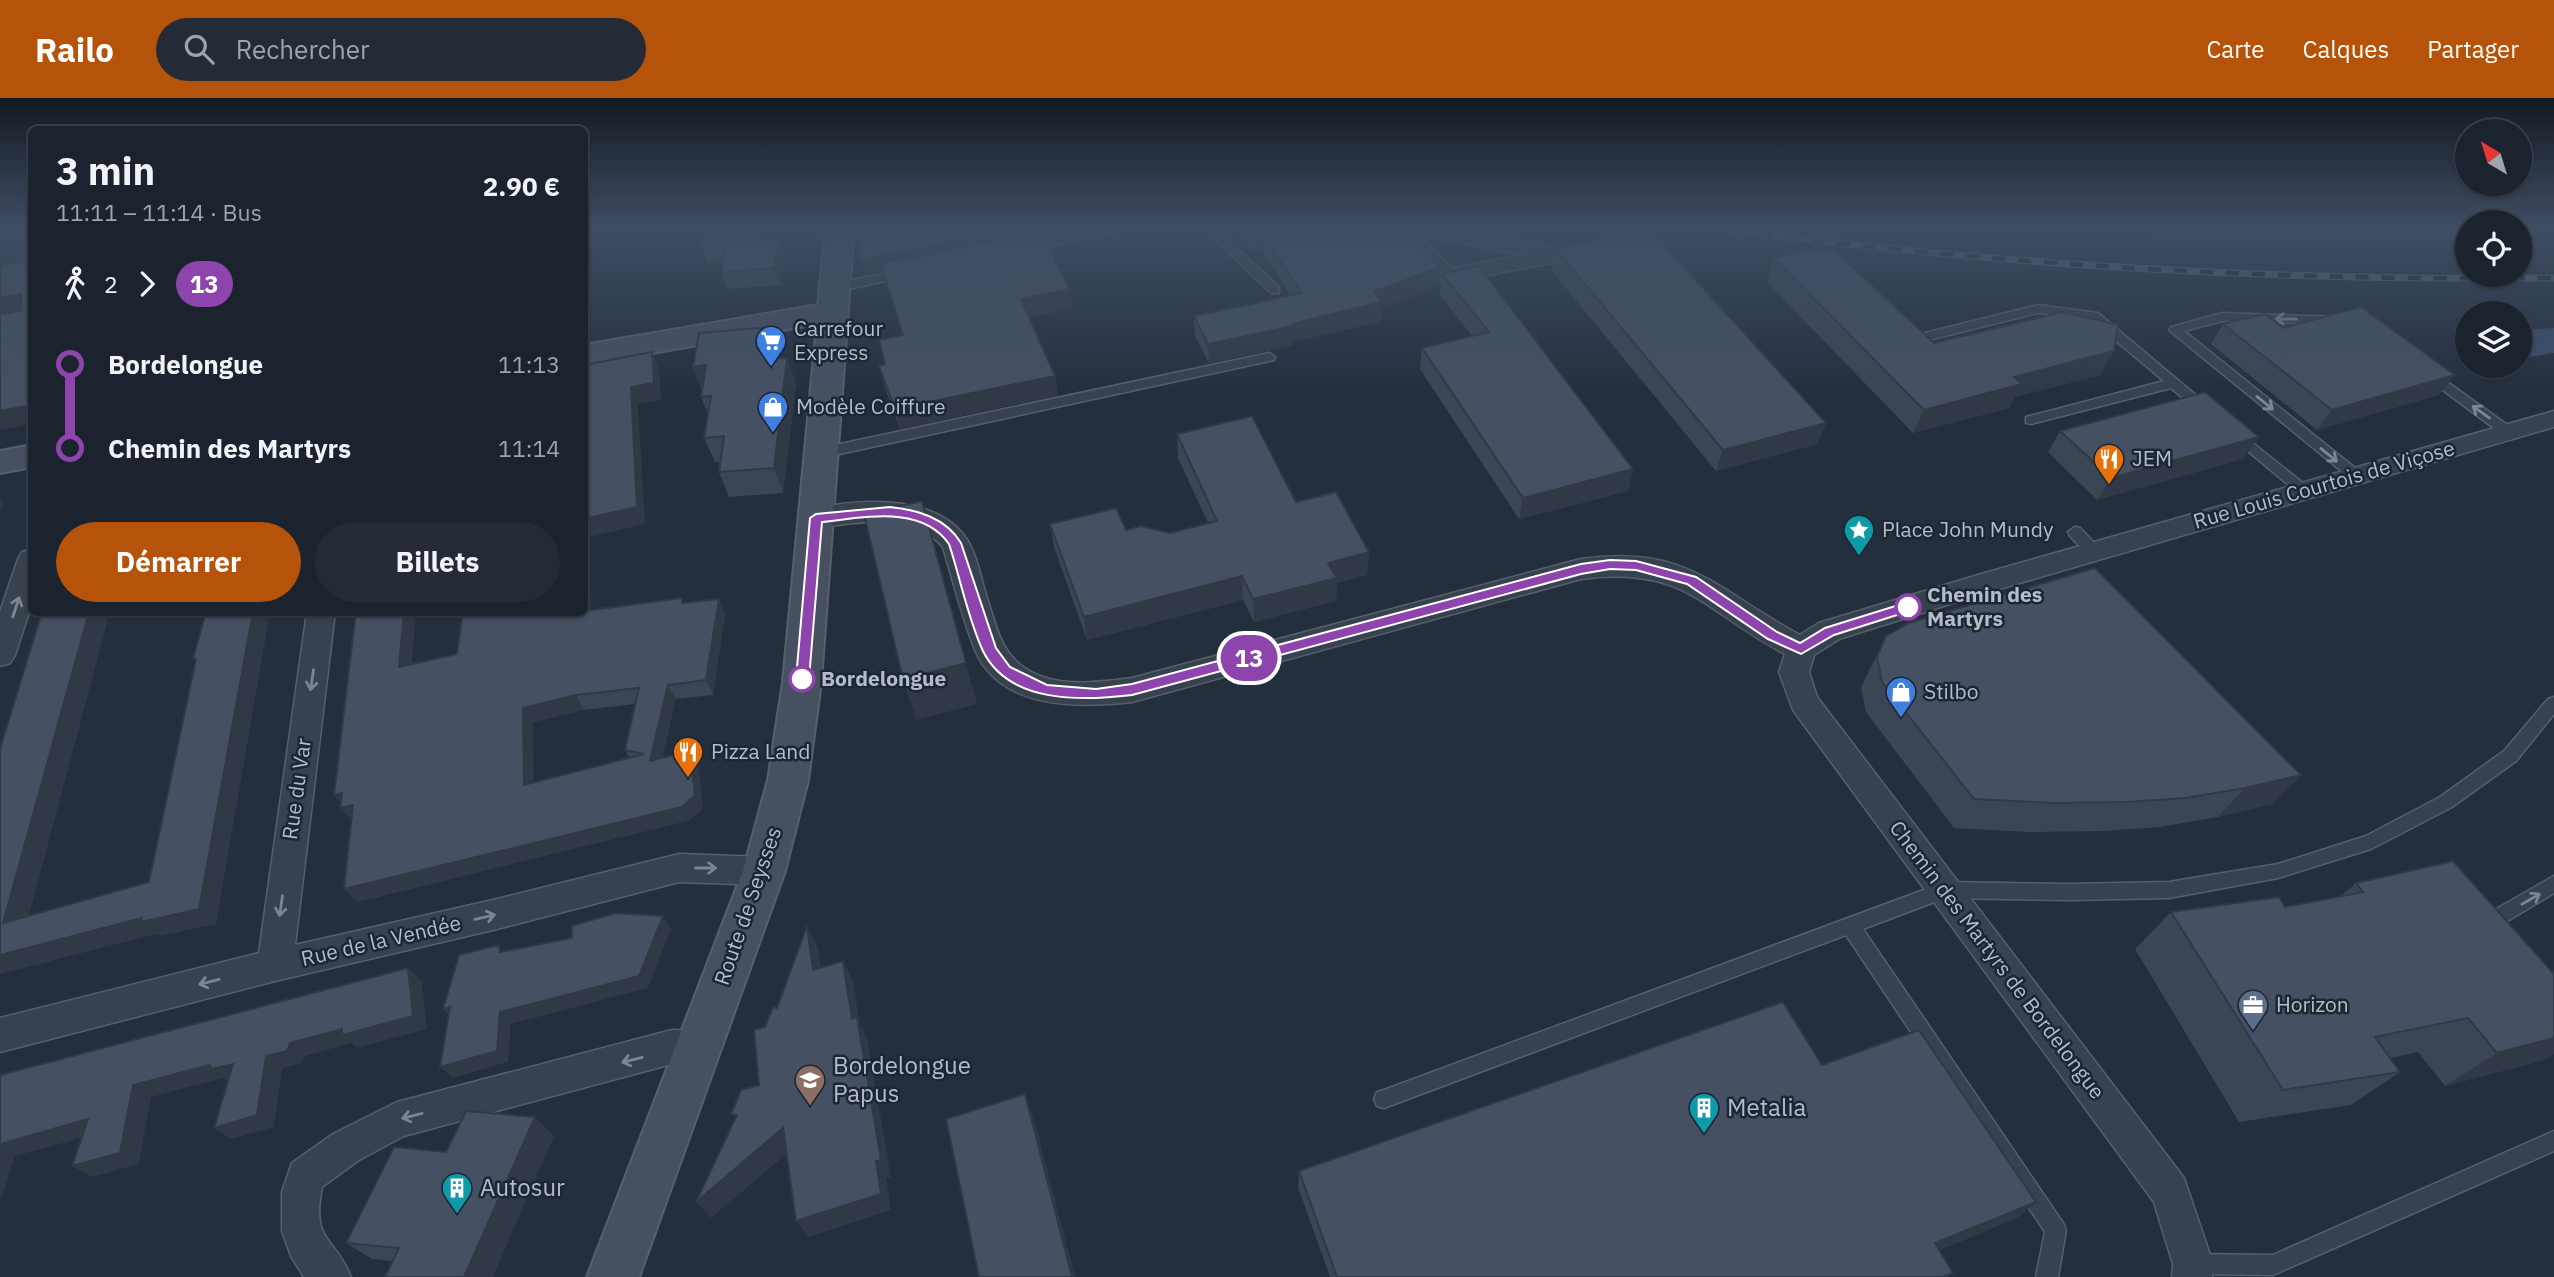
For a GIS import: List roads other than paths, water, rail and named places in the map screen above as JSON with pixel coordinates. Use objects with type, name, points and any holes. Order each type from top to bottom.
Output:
[{"type":"main road","name":"Route de Seysses","points":[[613,1277],[764,871],[788,780],[800,694],[835,282]]},
{"type":"main road","points":[[588,354],[833,300]]},
{"type":"main road","points":[[0,462],[28,457]]},
{"type":"street","name":"Rue Louis Courtois de Viçose","points":[[1801,649],[1829,631],[2355,475],[2554,419]]},
{"type":"street","points":[[816,518],[890,512],[912,514],[946,531],[955,543],[990,650],[1006,670],[1045,691],[1096,694],[1132,690],[1581,569],[1610,565],[1636,565],[1691,581],[1772,635],[1801,649]]},
{"type":"street","points":[[0,655],[28,571]]},
{"type":"street","name":"Rue du Var","points":[[275,965],[320,616]]},
{"type":"street","name":"Chemin des Martyrs de Bordelongue","points":[[1801,649],[1794,673],[1804,702],[2170,1192],[2193,1271]]},
{"type":"street","name":"Rue de la Vendée","points":[[0,1035],[275,965],[493,915],[679,868],[764,871]]},
{"type":"street","points":[[331,1277],[299,1230],[298,1205],[305,1176],[346,1147],[397,1120],[672,1047],[699,1048]]},
{"type":"lane","points":[[833,300],[884,282]]},
{"type":"lane","points":[[1267,282],[1275,290]]},
{"type":"lane","points":[[1917,339],[2038,309],[2094,316],[2303,491]]},
{"type":"lane","points":[[2349,320],[2222,317],[2175,330],[2355,475]]},
{"type":"lane","points":[[821,453],[1269,357]]},
{"type":"lane","points":[[2413,361],[2508,432]]},
{"type":"lane","points":[[2031,420],[2174,383]]},
{"type":"lane","points":[[2075,532],[2094,552]]},
{"type":"lane","points":[[1384,1099],[1945,890],[2169,890],[2278,872],[2371,842],[2446,802],[2510,756],[2554,703]]},
{"type":"lane","points":[[2461,939],[2554,884]]},
{"type":"lane","points":[[1850,926],[2056,1230],[2047,1277]]},
{"type":"lane","points":[[2193,1271],[2273,1265],[2554,1141]]},
{"type":"water","points":[[2554,328],[2554,353],[2532,357],[2532,329]]},
{"type":"place","name":"Carrefour Express","points":[[771,368]]},
{"type":"place","name":"Modèle Coiffure","points":[[773,434]]},
{"type":"place","name":"JEM","points":[[2109,486]]},
{"type":"place","name":"Place John Mundy","points":[[1859,557]]},
{"type":"place","name":"Chemin des Martyrs","points":[[1908,607]]},
{"type":"place","name":"Bordelongue","points":[[802,679]]},
{"type":"place","name":"Stilbo","points":[[1901,719]]},
{"type":"place","name":"Pizza Land","points":[[688,779]]},
{"type":"place","name":"Horizon","points":[[2253,1032]]},
{"type":"place","name":"Bordelongue Papus","points":[[810,1107]]},
{"type":"place","name":"Metalia","points":[[1704,1135]]},
{"type":"place","name":"Autosur","points":[[457,1215]]}]
